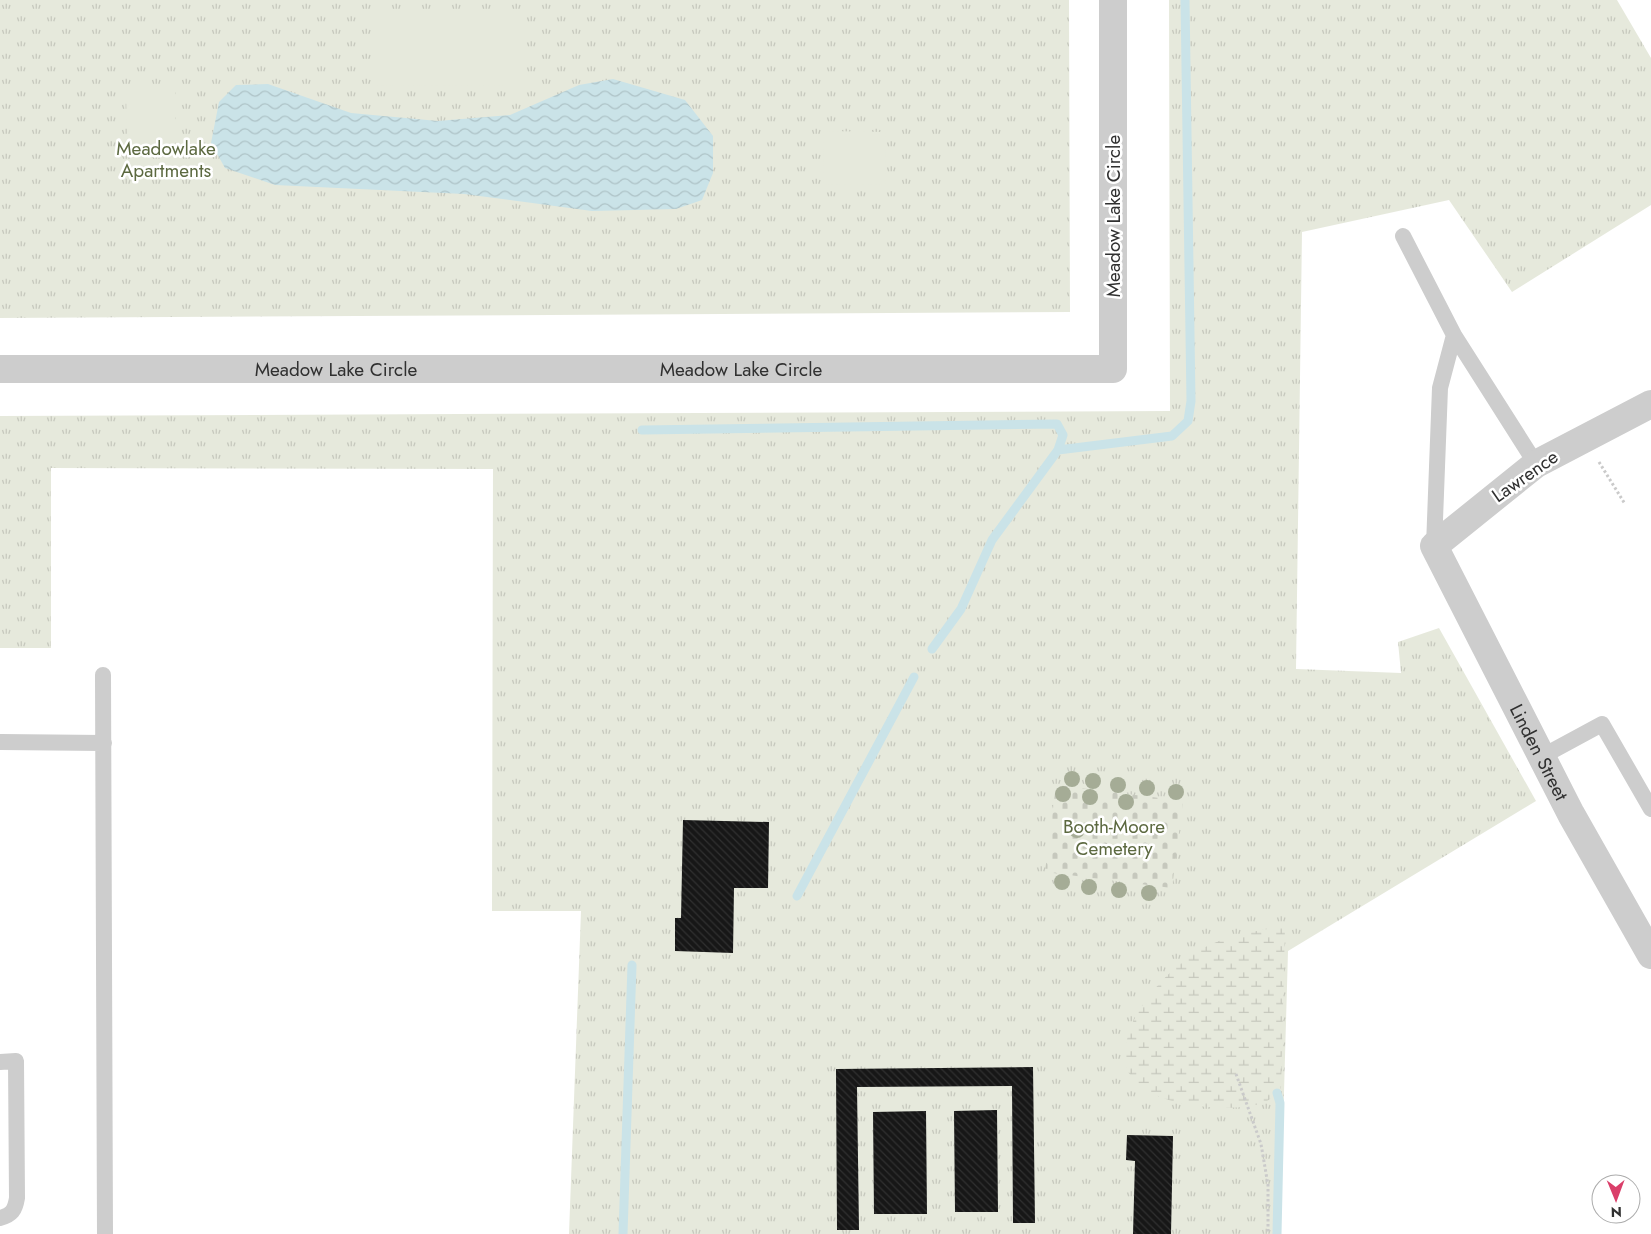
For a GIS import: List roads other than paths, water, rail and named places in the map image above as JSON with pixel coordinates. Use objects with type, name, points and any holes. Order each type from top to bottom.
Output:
[{"type":"street","name":"Meadow Lake Circle","points":[[0,369],[1113,368],[1113,0]]},
{"type":"street","name":"Lawrence","points":[[1434,546],[1536,464],[1651,404]]},
{"type":"street","name":"Linden Street","points":[[1434,546],[1571,814],[1651,955]]},
{"type":"lane","points":[[1403,236],[1454,336],[1536,464]]},
{"type":"lane","points":[[1434,546],[1440,388],[1454,336]]},
{"type":"lane","points":[[103,675],[105,1234]]},
{"type":"lane","points":[[1541,757],[1602,724],[1651,809]]},
{"type":"lane","points":[[0,742],[104,743]]},
{"type":"lane","points":[[0,1062],[16,1061],[17,1198],[15,1209],[9,1215],[0,1218]]},
{"type":"water","points":[[613,79],[685,100],[713,136],[713,173],[702,200],[676,209],[592,211],[464,194],[275,185],[225,168],[211,143],[219,102],[236,85],[268,84],[351,113],[438,121],[510,115],[579,85]]},
{"type":"waterway","points":[[1058,450],[1172,436],[1188,421],[1191,401],[1185,0]]},
{"type":"waterway","points":[[642,430],[1057,424],[1063,435],[1058,450],[992,540],[961,609],[932,649]]},
{"type":"waterway","points":[[797,896],[914,677]]},
{"type":"waterway","points":[[623,1234],[632,965]]},
{"type":"waterway","points":[[1277,1093],[1280,1103],[1277,1234]]},
{"type":"park label","name":"Meadowlake Apartments","points":[[166,159]]},
{"type":"park label","name":"Booth-Moore Cemetery","points":[[1114,837]]}]
